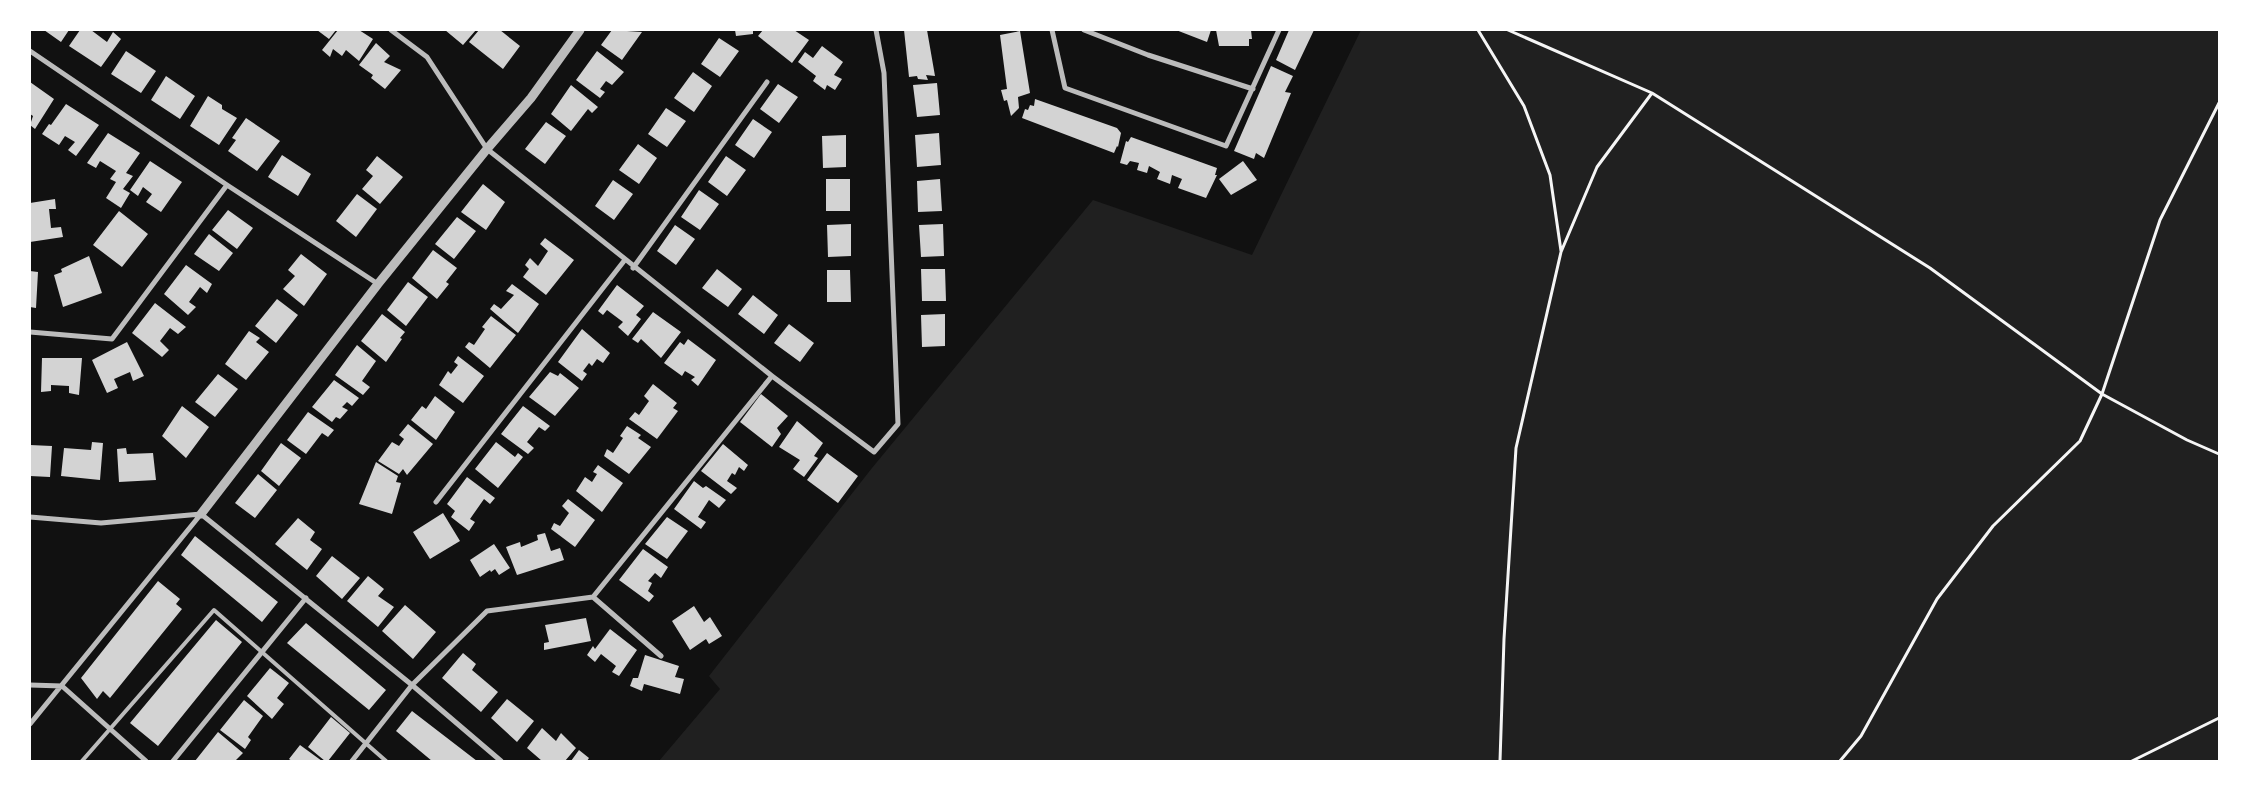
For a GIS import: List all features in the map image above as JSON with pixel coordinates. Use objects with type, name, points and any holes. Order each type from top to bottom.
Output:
[{"type":"street","points":[[391,30],[427,57],[487,149],[624,261],[772,376],[874,452],[898,424],[884,73],[876,30]]},
{"type":"street","points":[[30,724],[201,514],[378,284],[487,149],[531,98],[580,30]]},
{"type":"street","points":[[1052,30],[1065,88],[1226,146],[1279,30]]},
{"type":"street","points":[[1084,30],[1148,55],[1253,89]]},
{"type":"street","points":[[30,51],[227,185],[378,284]]},
{"type":"street","points":[[633,268],[767,82]]},
{"type":"street","points":[[30,332],[112,339],[227,185]]},
{"type":"street","points":[[436,502],[624,261]]},
{"type":"street","points":[[352,761],[412,685],[487,611],[594,597],[772,376]]},
{"type":"street","points":[[30,517],[101,523],[201,514],[412,685],[501,761]]},
{"type":"street","points":[[594,597],[661,656]]},
{"type":"street","points":[[173,761],[306,598]]},
{"type":"street","points":[[30,685],[62,686],[146,761]]},
{"type":"lane","points":[[82,761],[214,610],[386,761]]},
{"type":"path","points":[[1478,30],[1524,106],[1550,175],[1561,252]]},
{"type":"path","points":[[1508,30],[1652,93],[1930,268],[2102,394],[2187,440],[2219,454]]},
{"type":"path","points":[[1500,761],[1504,640],[1516,448],[1561,252],[1597,167],[1652,93]]},
{"type":"path","points":[[1840,761],[1860,736],[1937,599],[1993,526],[2080,442],[2102,394],[2160,220],[2219,103]]},
{"type":"path","points":[[2132,761],[2219,718]]},
{"type":"shaded area","points":[[1361,30],[2219,30],[2219,761],[659,761],[720,689],[709,676],[872,468],[1093,200],[1252,255]]},
{"type":"building","points":[[44,30],[69,30],[61,42]]},
{"type":"building","points":[[80,30],[91,30],[107,42],[113,32],[121,39],[101,67],[69,46]]},
{"type":"building","points":[[317,30],[336,30],[329,39]]},
{"type":"building","points":[[338,30],[359,30],[373,39],[359,61],[346,50],[342,56],[333,49],[330,57],[322,50]]},
{"type":"building","points":[[445,30],[476,30],[463,45]]},
{"type":"building","points":[[479,30],[500,30],[520,46],[503,69],[469,42]]},
{"type":"building","points":[[612,30],[642,32],[622,60],[601,45]]},
{"type":"building","points":[[735,30],[753,30],[753,34],[736,36]]},
{"type":"building","points":[[763,30],[794,30],[809,40],[792,63],[758,36]]},
{"type":"building","points":[[904,30],[927,30],[935,76],[926,75],[928,80],[918,79],[917,76],[909,77]]},
{"type":"building","points":[[1176,30],[1211,30],[1207,42]]},
{"type":"building","points":[[1216,30],[1251,30],[1252,39],[1249,39],[1249,46],[1219,46]]},
{"type":"building","points":[[1289,30],[1314,30],[1295,70],[1276,60]]},
{"type":"building","points":[[1020,31],[1030,93],[1018,97],[1019,108],[1011,116],[1007,100],[1004,101],[1001,90],[1007,89],[1000,35]]},
{"type":"building","points":[[719,38],[739,51],[720,77],[701,64]]},
{"type":"building","points":[[376,43],[390,56],[384,62],[401,70],[385,89],[371,78],[373,75],[359,65]]},
{"type":"building","points":[[822,46],[843,62],[834,75],[842,79],[835,90],[827,85],[825,90],[813,81],[816,76],[798,62],[805,52],[813,58]]},
{"type":"building","points":[[126,51],[156,71],[141,93],[111,74]]},
{"type":"building","points":[[597,51],[624,72],[612,85],[606,81],[600,89],[605,92],[600,98],[576,80]]},
{"type":"building","points":[[1271,66],[1293,76],[1285,92],[1291,93],[1264,158],[1256,153],[1254,159],[1234,151]]},
{"type":"building","points":[[693,72],[712,86],[694,112],[674,98]]},
{"type":"building","points":[[166,76],[195,96],[180,119],[151,100]]},
{"type":"building","points":[[30,82],[54,99],[35,129],[30,125],[33,116],[30,114]]},
{"type":"building","points":[[937,83],[940,115],[917,117],[913,85]]},
{"type":"building","points":[[778,84],[798,97],[779,123],[760,109]]},
{"type":"building","points":[[571,85],[598,107],[592,113],[588,109],[571,131],[551,114]]},
{"type":"building","points":[[208,96],[222,105],[222,109],[237,118],[219,145],[190,126]]},
{"type":"building","points":[[1035,99],[1117,128],[1121,133],[1118,147],[1114,153],[1022,118],[1025,109],[1028,110],[1030,105],[1034,106]]},
{"type":"building","points":[[66,104],[99,125],[76,156],[68,150],[75,142],[65,136],[59,145],[42,134]]},
{"type":"building","points":[[666,108],[686,121],[667,147],[648,134]]},
{"type":"building","points":[[246,118],[280,141],[257,171],[228,151],[236,140],[232,138]]},
{"type":"building","points":[[753,119],[772,132],[754,158],[735,145]]},
{"type":"building","points":[[546,122],[566,136],[545,164],[525,149]]},
{"type":"building","points":[[108,133],[140,153],[126,173],[133,176],[123,189],[130,193],[121,208],[106,198],[116,182],[110,179],[116,171],[100,161],[96,168],[87,163]]},
{"type":"building","points":[[939,133],[941,165],[917,167],[915,135]]},
{"type":"building","points":[[846,135],[846,167],[823,168],[822,136]]},
{"type":"building","points":[[1131,137],[1217,168],[1215,175],[1217,175],[1206,198],[1178,188],[1182,179],[1172,175],[1170,184],[1157,179],[1160,172],[1149,166],[1147,173],[1137,170],[1139,163],[1130,161],[1127,165],[1120,163],[1126,141],[1128,142]]},
{"type":"building","points":[[638,144],[657,158],[639,184],[619,170]]},
{"type":"building","points":[[282,155],[311,174],[298,196],[268,177]]},
{"type":"building","points":[[377,156],[403,177],[380,204],[362,189],[373,176],[366,170]]},
{"type":"building","points":[[726,156],[746,170],[727,196],[708,182]]},
{"type":"building","points":[[150,161],[182,182],[161,212],[146,202],[152,194],[143,187],[138,196],[130,190]]},
{"type":"building","points":[[1243,161],[1257,180],[1231,195],[1219,179]]},
{"type":"building","points":[[826,179],[850,179],[850,211],[826,211]]},
{"type":"building","points":[[940,179],[942,211],[918,212],[917,181]]},
{"type":"building","points":[[613,180],[633,194],[614,220],[595,206]]},
{"type":"building","points":[[483,184],[505,202],[486,230],[461,212]]},
{"type":"building","points":[[699,190],[719,204],[700,230],[681,217]]},
{"type":"building","points":[[357,194],[377,209],[356,237],[336,221]]},
{"type":"building","points":[[55,199],[56,209],[49,209],[51,228],[61,227],[63,237],[30,242],[30,203]]},
{"type":"building","points":[[228,210],[253,228],[237,249],[212,230]]},
{"type":"building","points":[[119,211],[148,234],[122,267],[93,245]]},
{"type":"building","points":[[457,217],[476,231],[454,259],[435,244]]},
{"type":"building","points":[[851,224],[851,256],[828,257],[827,225]]},
{"type":"building","points":[[943,224],[944,256],[921,257],[919,225]]},
{"type":"building","points":[[675,225],[695,239],[676,265],[657,251]]},
{"type":"building","points":[[209,234],[233,253],[219,271],[194,254]]},
{"type":"building","points":[[545,238],[574,260],[546,295],[523,277],[529,269],[525,265],[530,258],[538,266],[548,251],[540,244]]},
{"type":"building","points":[[433,250],[457,268],[446,282],[449,284],[437,299],[412,278]]},
{"type":"building","points":[[301,254],[327,274],[304,306],[283,289],[295,276],[288,270]]},
{"type":"building","points":[[89,256],[102,293],[63,307],[54,275],[62,272],[61,269]]},
{"type":"building","points":[[186,265],[212,284],[207,293],[200,287],[189,302],[196,307],[188,315],[164,294]]},
{"type":"building","points":[[717,269],[742,289],[728,307],[702,288]]},
{"type":"building","points":[[921,269],[945,269],[946,301],[922,301]]},
{"type":"building","points":[[827,270],[850,270],[851,302],[827,302]]},
{"type":"building","points":[[30,271],[38,272],[36,308],[30,307]]},
{"type":"building","points":[[408,282],[428,297],[406,326],[387,310]]},
{"type":"building","points":[[512,284],[539,304],[518,333],[490,309],[494,304],[501,309],[514,295],[506,291]]},
{"type":"building","points":[[617,285],[644,306],[636,315],[641,319],[628,336],[618,327],[623,322],[607,310],[603,315],[598,311]]},
{"type":"building","points":[[753,295],[778,315],[764,334],[738,314]]},
{"type":"building","points":[[277,299],[298,315],[276,343],[255,326]]},
{"type":"building","points":[[155,303],[186,327],[178,334],[170,328],[160,341],[169,350],[162,357],[132,333]]},
{"type":"building","points":[[653,312],[681,332],[661,358],[641,339],[638,343],[632,339]]},
{"type":"building","points":[[382,314],[405,332],[386,362],[361,341]]},
{"type":"building","points":[[945,314],[945,346],[922,347],[921,315]]},
{"type":"building","points":[[491,316],[516,335],[490,368],[465,347],[469,342],[474,345],[485,329],[482,327]]},
{"type":"building","points":[[789,324],[814,343],[800,362],[774,343]]},
{"type":"building","points":[[582,329],[610,353],[603,363],[597,359],[592,366],[589,363],[583,371],[587,374],[582,381],[558,362]]},
{"type":"building","points":[[249,331],[260,338],[256,342],[269,352],[246,380],[225,364]]},
{"type":"building","points":[[688,339],[716,360],[698,386],[691,380],[695,377],[685,371],[682,376],[664,363],[680,342],[684,345]]},
{"type":"building","points":[[127,342],[144,376],[133,381],[130,372],[114,379],[118,388],[107,393],[92,360]]},
{"type":"building","points":[[357,345],[376,361],[362,381],[370,387],[363,395],[335,375]]},
{"type":"building","points":[[458,356],[484,376],[463,403],[439,385],[448,371],[451,374],[458,365],[454,362]]},
{"type":"building","points":[[42,358],[82,358],[79,395],[69,393],[69,386],[51,385],[51,391],[41,392]]},
{"type":"building","points":[[550,372],[558,376],[560,373],[579,388],[555,416],[529,397]]},
{"type":"building","points":[[218,374],[238,389],[215,417],[195,402]]},
{"type":"building","points":[[334,380],[359,398],[352,406],[347,402],[342,407],[348,410],[340,419],[336,417],[332,422],[312,407]]},
{"type":"building","points":[[653,384],[677,403],[673,408],[678,411],[657,439],[629,419],[635,412],[639,415],[649,401],[644,396]]},
{"type":"building","points":[[761,394],[788,416],[777,428],[781,434],[772,447],[740,422]]},
{"type":"building","points":[[435,396],[455,412],[436,440],[411,420],[422,406],[426,409]]},
{"type":"building","points":[[182,406],[209,427],[186,458],[162,436]]},
{"type":"building","points":[[523,406],[550,426],[545,431],[539,427],[527,442],[534,448],[528,454],[501,434]]},
{"type":"building","points":[[308,412],[334,430],[328,437],[322,433],[306,454],[287,440]]},
{"type":"building","points":[[797,421],[823,443],[814,456],[818,458],[804,477],[793,469],[800,460],[779,447]]},
{"type":"building","points":[[408,424],[433,444],[407,475],[403,469],[399,474],[378,461],[392,442],[399,446],[404,439],[399,435]]},
{"type":"building","points":[[627,426],[641,435],[638,438],[651,447],[629,474],[604,456],[607,449],[613,453],[623,438],[620,436]]},
{"type":"building","points":[[92,442],[103,443],[100,480],[61,476],[64,448],[91,450]]},
{"type":"building","points":[[496,442],[515,457],[518,453],[523,457],[498,488],[475,469]]},
{"type":"building","points":[[281,443],[301,458],[279,486],[261,471]]},
{"type":"building","points":[[723,444],[748,465],[744,471],[739,467],[735,475],[732,473],[727,481],[737,488],[731,494],[701,471]]},
{"type":"building","points":[[30,445],[52,446],[50,477],[30,476]]},
{"type":"building","points":[[126,448],[127,454],[153,453],[156,480],[119,482],[117,449]]},
{"type":"building","points":[[827,453],[858,476],[838,503],[807,480]]},
{"type":"building","points":[[376,462],[398,476],[396,482],[401,483],[392,514],[359,504]]},
{"type":"building","points":[[598,465],[623,483],[602,512],[576,491],[585,477],[592,482],[597,474],[593,472]]},
{"type":"building","points":[[258,474],[277,490],[255,518],[235,503]]},
{"type":"building","points":[[467,477],[495,498],[490,504],[484,499],[470,519],[475,522],[469,531],[451,517],[455,511],[447,504]]},
{"type":"building","points":[[694,481],[703,488],[706,486],[726,500],[719,508],[709,500],[698,517],[706,522],[701,529],[674,509]]},
{"type":"building","points":[[568,499],[595,520],[575,547],[551,529],[554,523],[560,526],[569,513],[562,506]]},
{"type":"building","points":[[443,513],[460,541],[430,559],[413,532]]},
{"type":"building","points":[[667,517],[688,531],[667,559],[645,544]]},
{"type":"building","points":[[298,518],[315,532],[310,540],[322,549],[307,570],[275,544]]},
{"type":"building","points":[[545,533],[551,551],[560,548],[564,560],[517,575],[506,547],[520,542],[521,547],[538,540],[537,535]]},
{"type":"building","points":[[195,536],[278,602],[262,622],[181,555]]},
{"type":"building","points":[[494,544],[510,568],[499,575],[495,569],[491,572],[490,570],[480,577],[470,560]]},
{"type":"building","points":[[643,549],[668,567],[661,578],[655,573],[648,581],[652,583],[648,591],[654,596],[649,602],[619,580]]},
{"type":"building","points":[[332,556],[360,578],[342,599],[316,576]]},
{"type":"building","points":[[368,576],[384,589],[378,596],[394,607],[378,627],[347,601]]},
{"type":"building","points":[[158,581],[180,599],[176,604],[182,609],[110,698],[103,691],[97,699],[81,678]]},
{"type":"building","points":[[405,605],[436,632],[413,659],[382,631]]},
{"type":"building","points":[[694,606],[704,622],[710,617],[722,636],[709,644],[706,639],[690,650],[672,621]]},
{"type":"building","points":[[586,618],[591,641],[544,650],[544,643],[549,642],[545,625]]},
{"type":"building","points":[[216,620],[242,642],[158,746],[130,723]]},
{"type":"building","points":[[306,623],[386,690],[369,710],[287,643]]},
{"type":"building","points":[[610,629],[637,650],[619,676],[612,672],[616,666],[601,654],[595,662],[587,655],[593,646],[595,649]]},
{"type":"building","points":[[463,653],[476,664],[472,670],[498,692],[481,712],[442,678]]},
{"type":"building","points":[[645,655],[679,666],[675,677],[684,679],[680,694],[644,684],[642,691],[630,686],[633,678],[638,678]]},
{"type":"building","points":[[270,668],[289,683],[277,698],[284,704],[272,719],[247,696]]},
{"type":"building","points":[[507,699],[534,721],[517,742],[491,718]]},
{"type":"building","points":[[244,700],[263,716],[248,737],[251,740],[245,749],[220,730]]},
{"type":"building","points":[[412,711],[477,761],[432,761],[396,731]]},
{"type":"building","points":[[331,717],[350,733],[328,761],[325,761],[308,747]]},
{"type":"building","points":[[542,728],[556,741],[561,733],[576,748],[565,761],[542,761],[527,748]]},
{"type":"building","points":[[218,732],[243,753],[235,761],[195,761]]},
{"type":"building","points":[[300,745],[322,761],[292,761],[289,759]]},
{"type":"building","points":[[579,750],[589,758],[587,761],[571,761]]}]
